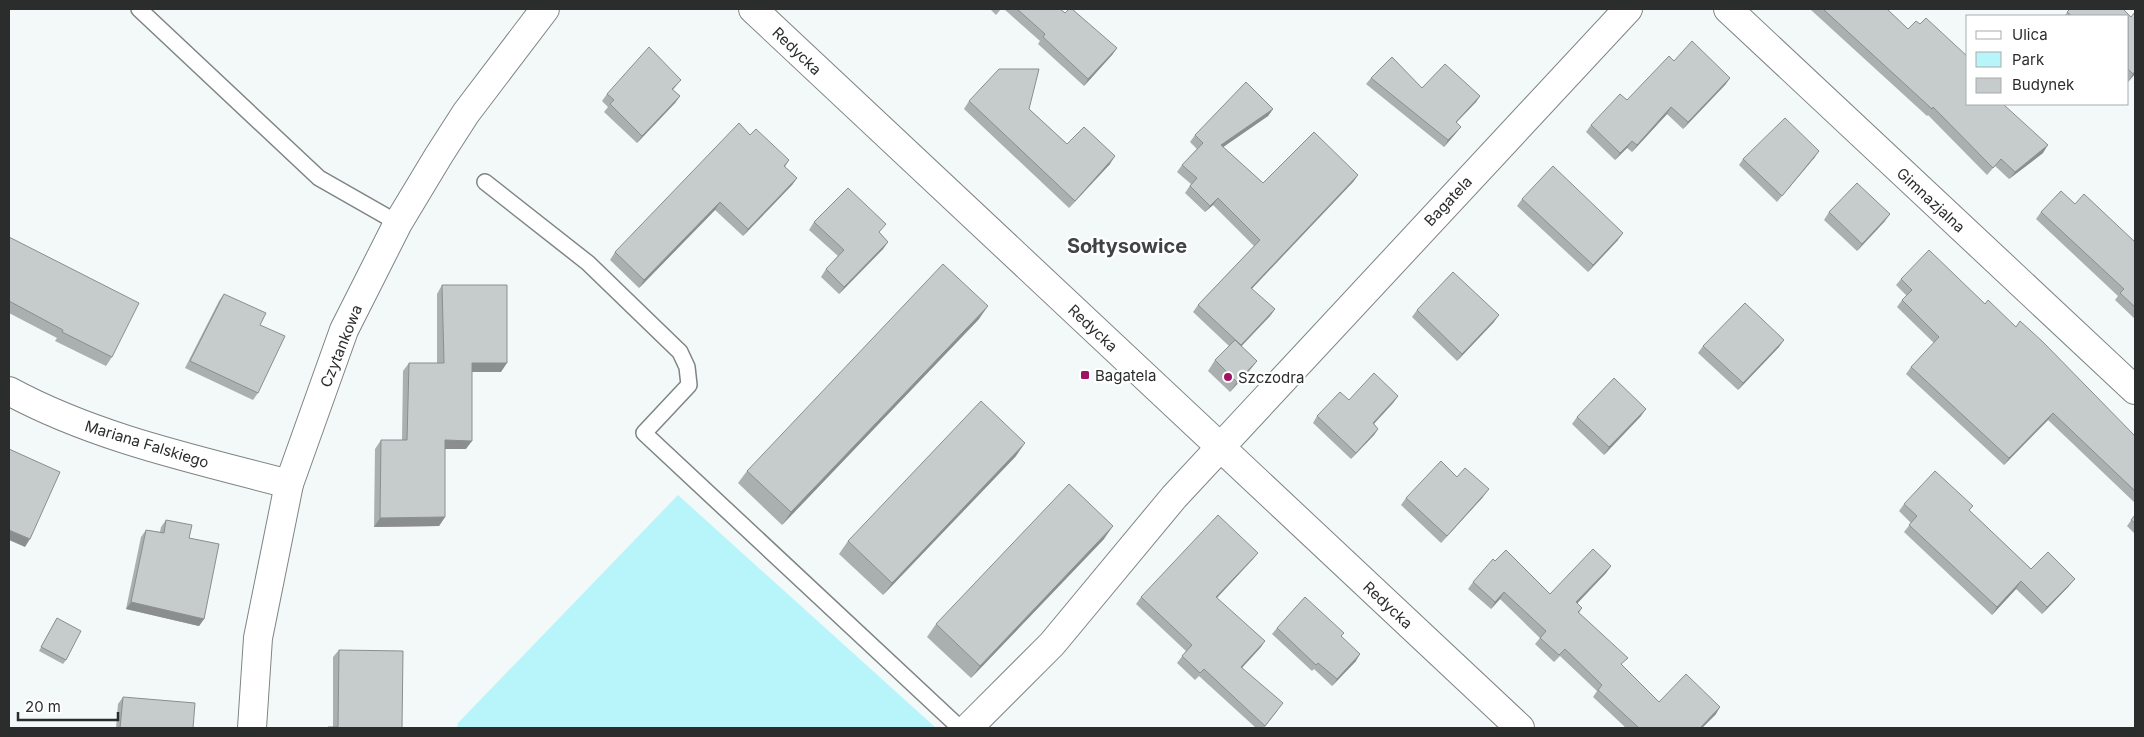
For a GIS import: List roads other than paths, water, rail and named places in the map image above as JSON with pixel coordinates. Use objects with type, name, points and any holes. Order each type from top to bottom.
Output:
[{"type":"street","name":"Czytankowa","points":[[252,728],[258,638],[289,484],[344,330],[398,223],[466,113],[544,9]]},
{"type":"street","name":"Redycka","points":[[753,9],[1520,728]]},
{"type":"street","name":"Bagatela","points":[[968,728],[1052,644],[1174,497],[1219,447],[1628,9]]},
{"type":"street","name":"Gimnazjalna","points":[[1728,9],[2135,390]]},
{"type":"street","name":"Mariana Falskiego","points":[[9,391],[82,425],[154,448],[289,484]]},
{"type":"lane","points":[[139,9],[319,178],[398,223]]},
{"type":"lane","points":[[485,182],[588,263],[680,352],[687,367],[689,385],[644,433],[960,728]]},
{"type":"place","name":"Bagatela","points":[[1085,375]]},
{"type":"place","name":"Szczodra","points":[[1228,377]]},
{"type":"district","name":"Sołtysowice","points":[[1127,246]]}]
